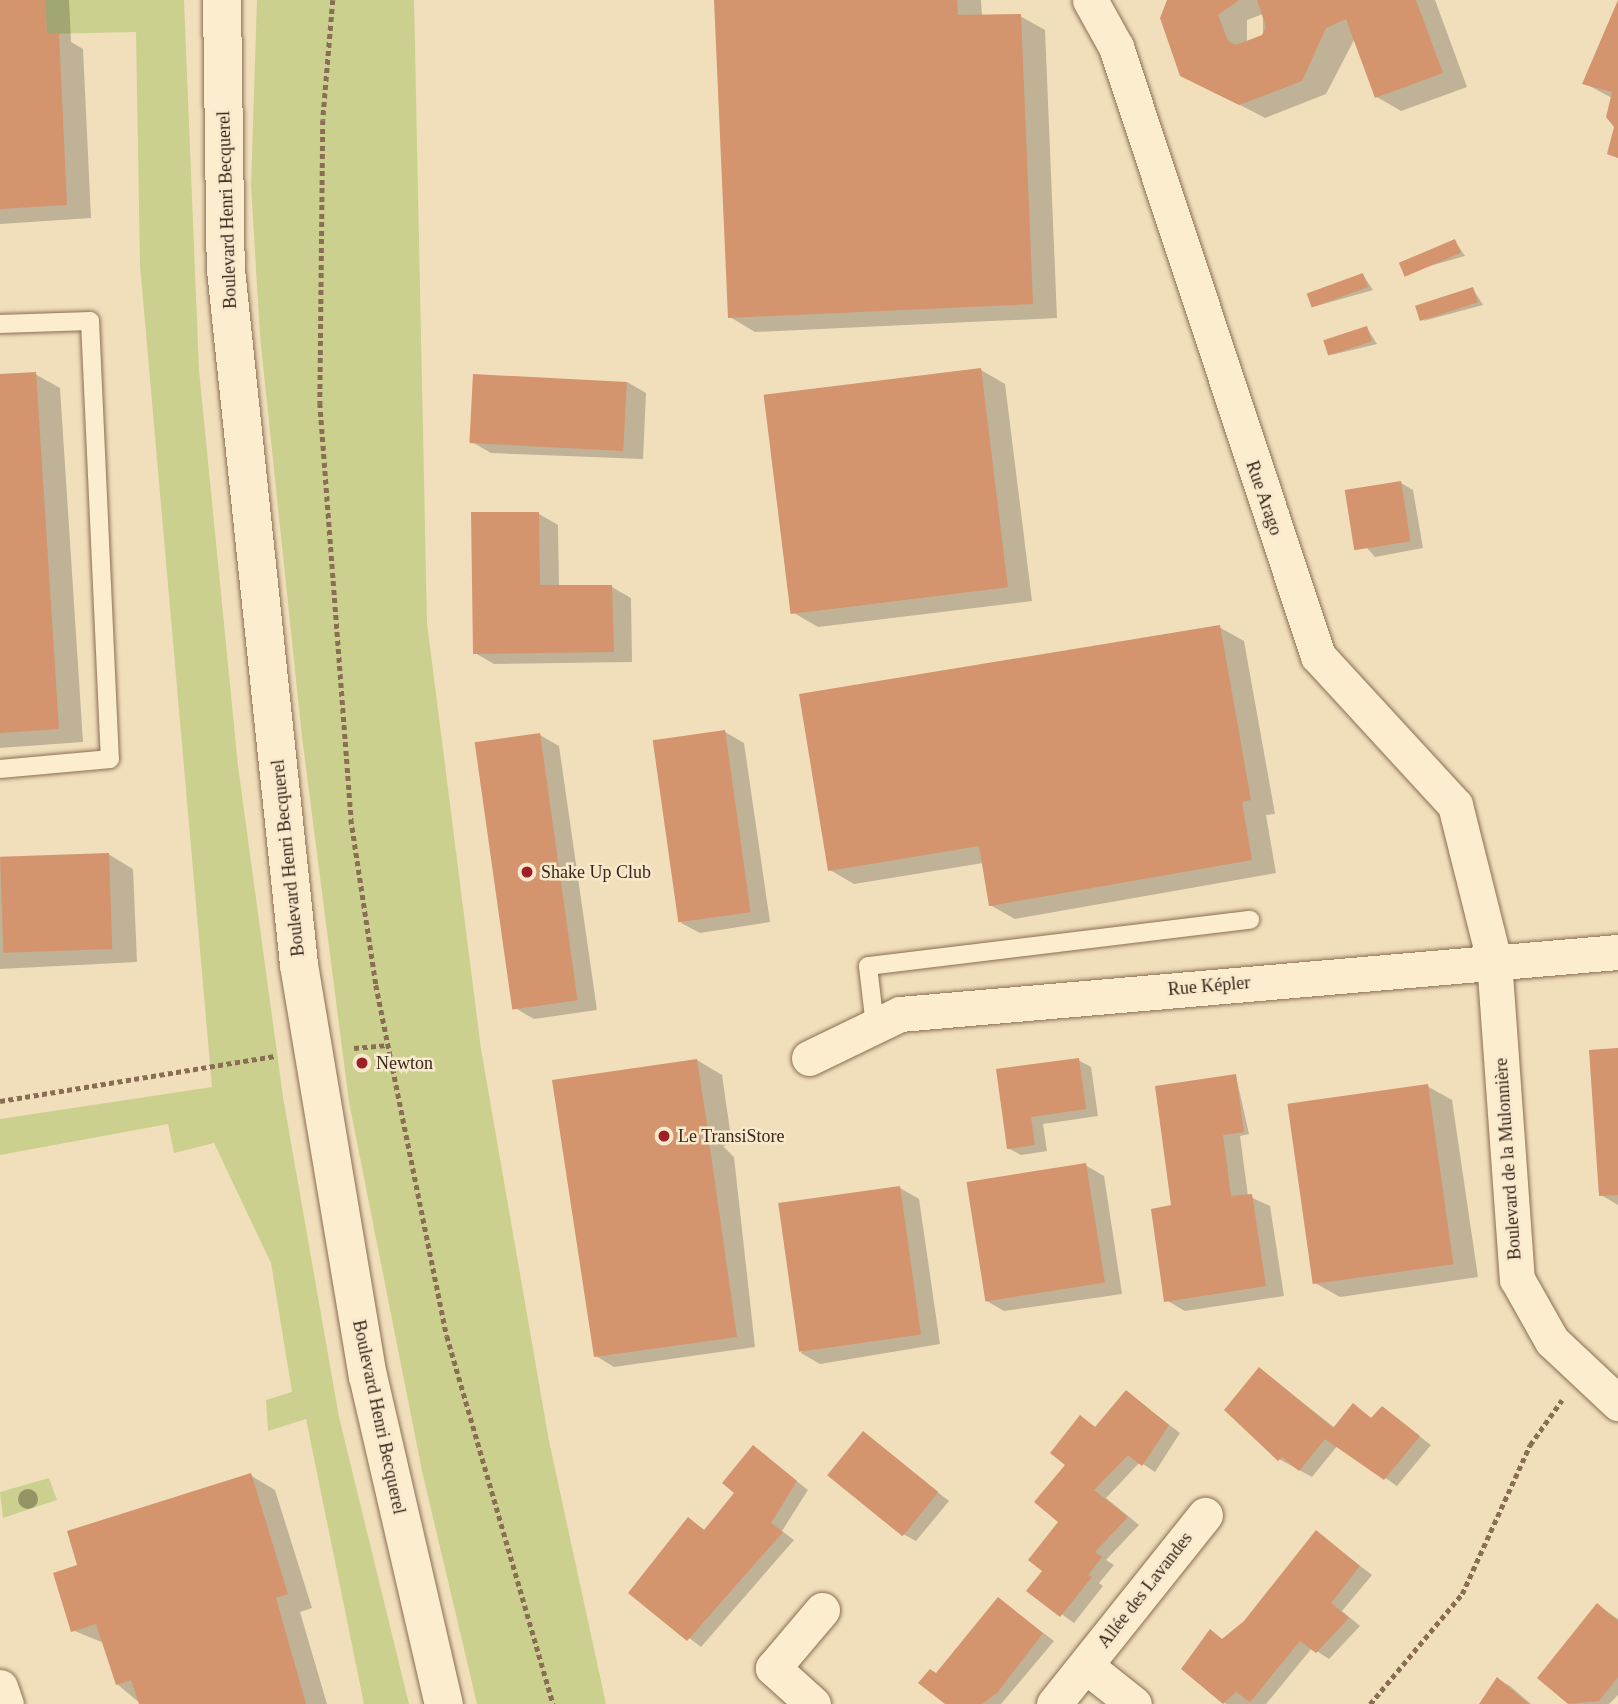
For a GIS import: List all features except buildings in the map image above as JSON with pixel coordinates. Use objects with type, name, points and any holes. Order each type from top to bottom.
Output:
[{"type":"main road","name":"Boulevard Henri Becquerel","points":[[222,0],[226,270],[314,1052],[368,1376],[444,1704]]},
{"type":"street","name":"Rue Arago","points":[[1090,0],[1116,47],[1318,656],[1455,805],[1494,960]]},
{"type":"street","name":"Rue Képler","points":[[809,1058],[900,1014],[1494,960],[1618,953]]},
{"type":"street","name":"Boulevard de la Mulonnière","points":[[1494,960],[1517,1279],[1552,1341],[1583,1376],[1618,1403]]},
{"type":"street","name":"Allée des Lavandes","points":[[1054,1704],[1205,1515]]},
{"type":"street","points":[[813,1704],[773,1668],[822,1611]]},
{"type":"street","points":[[1086,1666],[1134,1704]]},
{"type":"street","points":[[0,1688],[6,1704]]},
{"type":"lane","points":[[0,324],[90,321],[110,759],[0,769]]},
{"type":"lane","points":[[875,1026],[868,966],[1250,920]]},
{"type":"path","points":[[333,0],[323,120],[320,403],[330,601],[351,819],[387,1045],[446,1336],[553,1704]]},
{"type":"path","points":[[0,1101],[314,1052],[387,1045]]},
{"type":"path","points":[[1370,1704],[1462,1594],[1530,1445],[1583,1376]]},
{"type":"green space","points":[[45,0],[184,0],[199,370],[238,766],[283,1097],[339,1417],[409,1704],[364,1704],[306,1419],[268,1431],[266,1400],[292,1392],[271,1263],[214,1143],[174,1153],[168,1124],[0,1155],[0,1119],[212,1087],[140,265],[136,32],[47,34]]},
{"type":"green space","points":[[257,0],[414,0],[427,623],[481,1049],[549,1441],[606,1704],[477,1704],[422,1471],[349,1102],[302,737],[260,336],[251,185]]},
{"type":"green space","points":[[49,1478],[57,1500],[3,1518],[0,1492]]},
{"type":"place","name":"Shake Up Club","points":[[527,872]]},
{"type":"place","name":"Newton","points":[[362,1063]]},
{"type":"place","name":"Le TransiStore","points":[[664,1136]]}]
